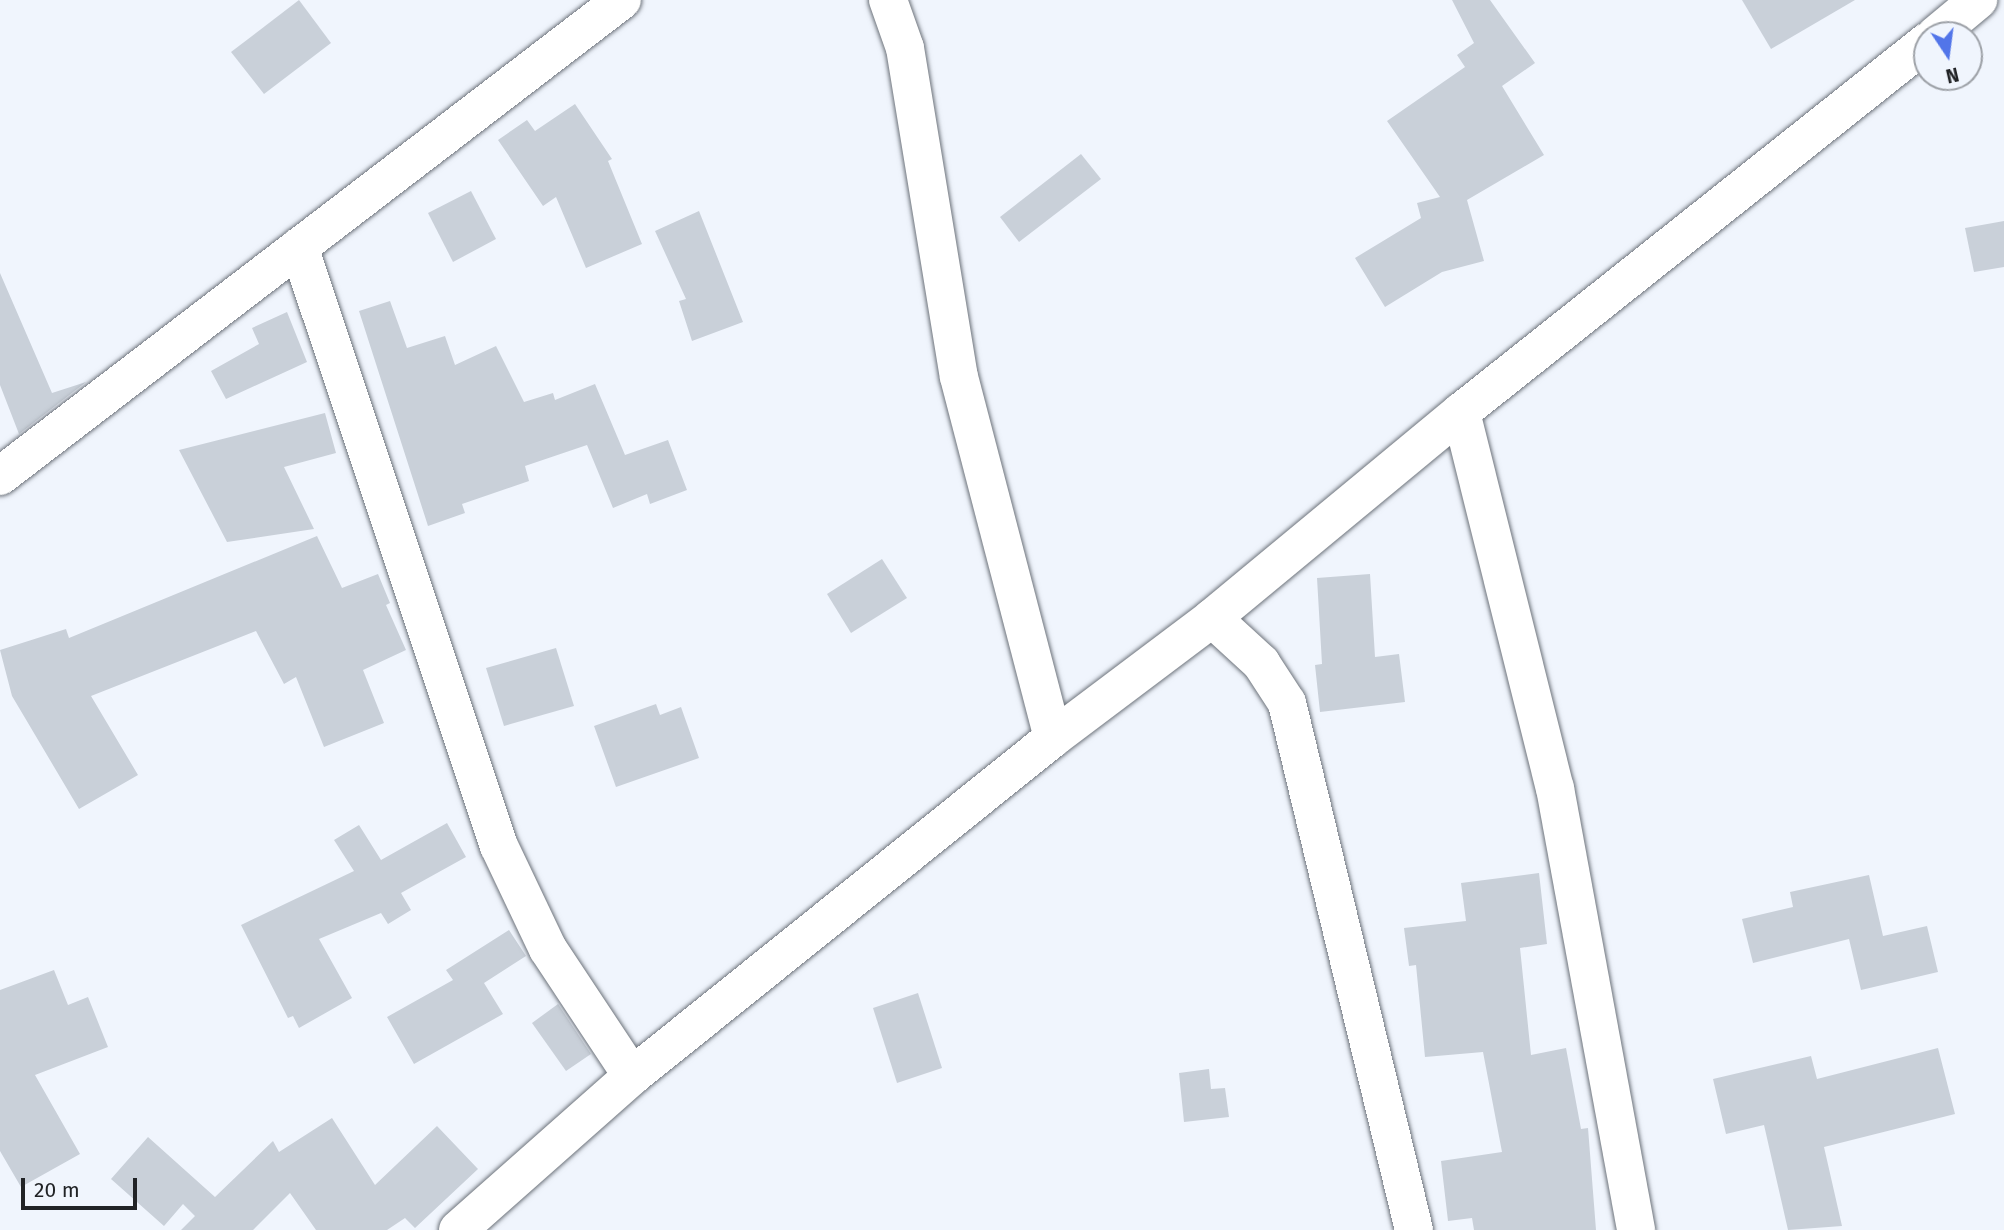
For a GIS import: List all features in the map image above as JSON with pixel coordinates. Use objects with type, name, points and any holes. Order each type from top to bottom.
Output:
[{"type":"street","points":[[0,476],[622,0]]},
{"type":"street","points":[[888,0],[905,48],[959,377],[1053,738]]},
{"type":"street","points":[[1953,21],[1978,0]]},
{"type":"street","points":[[458,1230],[632,1076],[1053,738],[1212,618],[1461,412],[1913,53]]},
{"type":"street","points":[[299,247],[499,846],[548,949],[632,1076]]},
{"type":"street","points":[[1461,412],[1555,788],[1636,1230]]},
{"type":"street","points":[[1212,618],[1261,663],[1287,703],[1414,1230]]},
{"type":"building","points":[[299,0],[331,43],[264,94],[231,52]]},
{"type":"building","points":[[1452,0],[1490,0],[1535,63],[1502,86],[1544,155],[1467,200],[1484,261],[1442,272],[1385,307],[1355,258],[1421,218],[1417,203],[1440,197],[1387,121],[1465,67],[1457,55],[1474,43]]},
{"type":"building","points":[[1742,0],[1855,0],[1771,49]]},
{"type":"building","points":[[575,104],[612,159],[608,161],[642,244],[586,268],[556,197],[543,206],[498,140],[527,120],[535,131]]},
{"type":"building","points":[[1081,154],[1101,179],[1019,242],[1000,217]]},
{"type":"building","points":[[471,191],[496,239],[453,262],[428,213]]},
{"type":"building","points":[[699,211],[743,322],[692,341],[679,301],[686,299],[655,231]]},
{"type":"building","points":[[2004,221],[2004,267],[1974,272],[1965,228]]},
{"type":"building","points":[[0,273],[52,393],[86,382],[19,434],[0,385]]},
{"type":"building","points":[[390,301],[407,348],[445,336],[455,365],[496,346],[524,402],[553,393],[555,400],[595,384],[625,455],[668,440],[687,490],[650,504],[647,494],[613,508],[587,445],[525,466],[529,481],[462,504],[465,513],[428,526],[359,311]]},
{"type":"building","points":[[287,312],[307,362],[226,399],[211,371],[259,344],[252,328]]},
{"type":"building","points":[[325,413],[336,453],[284,467],[314,529],[227,542],[179,450]]},
{"type":"building","points":[[317,536],[342,588],[378,574],[390,603],[386,605],[406,650],[363,670],[384,723],[324,747],[296,677],[284,684],[256,631],[91,696],[138,775],[79,809],[12,696],[0,650],[66,629],[69,638]]},
{"type":"building","points":[[882,559],[907,598],[851,633],[827,594]]},
{"type":"building","points":[[1370,574],[1375,657],[1399,654],[1405,702],[1320,712],[1315,665],[1322,664],[1317,578]]},
{"type":"building","points":[[556,648],[574,706],[504,726],[486,668]]},
{"type":"building","points":[[656,704],[660,715],[681,707],[699,758],[616,787],[594,726]]},
{"type":"building","points":[[447,823],[466,857],[401,893],[411,910],[388,924],[381,913],[319,939],[352,998],[299,1028],[293,1016],[288,1018],[241,925],[354,871],[334,840],[359,825],[381,860]]},
{"type":"building","points":[[1539,873],[1547,944],[1520,948],[1531,1055],[1566,1048],[1581,1129],[1588,1128],[1596,1230],[1474,1230],[1472,1218],[1448,1221],[1441,1161],[1502,1152],[1483,1052],[1425,1057],[1416,965],[1409,966],[1404,928],[1466,921],[1461,883]]},
{"type":"building","points":[[1869,875],[1883,936],[1927,926],[1938,972],[1861,990],[1849,939],[1753,963],[1742,919],[1793,907],[1790,892]]},
{"type":"building","points":[[509,930],[526,956],[484,983],[503,1014],[414,1064],[387,1017],[453,980],[446,970]]},
{"type":"building","points":[[54,970],[68,1005],[88,997],[108,1047],[35,1075],[80,1154],[21,1187],[0,1151],[0,990]]},
{"type":"building","points":[[918,993],[942,1068],[897,1083],[873,1008]]},
{"type":"building","points":[[558,1004],[591,1054],[566,1071],[532,1023]]},
{"type":"building","points":[[1938,1048],[1955,1114],[1824,1147],[1842,1226],[1788,1230],[1764,1125],[1726,1134],[1713,1079],[1811,1056],[1817,1079]]},
{"type":"building","points":[[1209,1069],[1211,1089],[1225,1088],[1229,1117],[1184,1122],[1179,1073]]},
{"type":"building","points":[[332,1118],[375,1185],[437,1126],[478,1169],[415,1228],[405,1218],[387,1230],[316,1230],[290,1193],[253,1230],[181,1230],[195,1216],[183,1204],[164,1226],[111,1179],[148,1137],[215,1197],[273,1141],[279,1152]]}]
